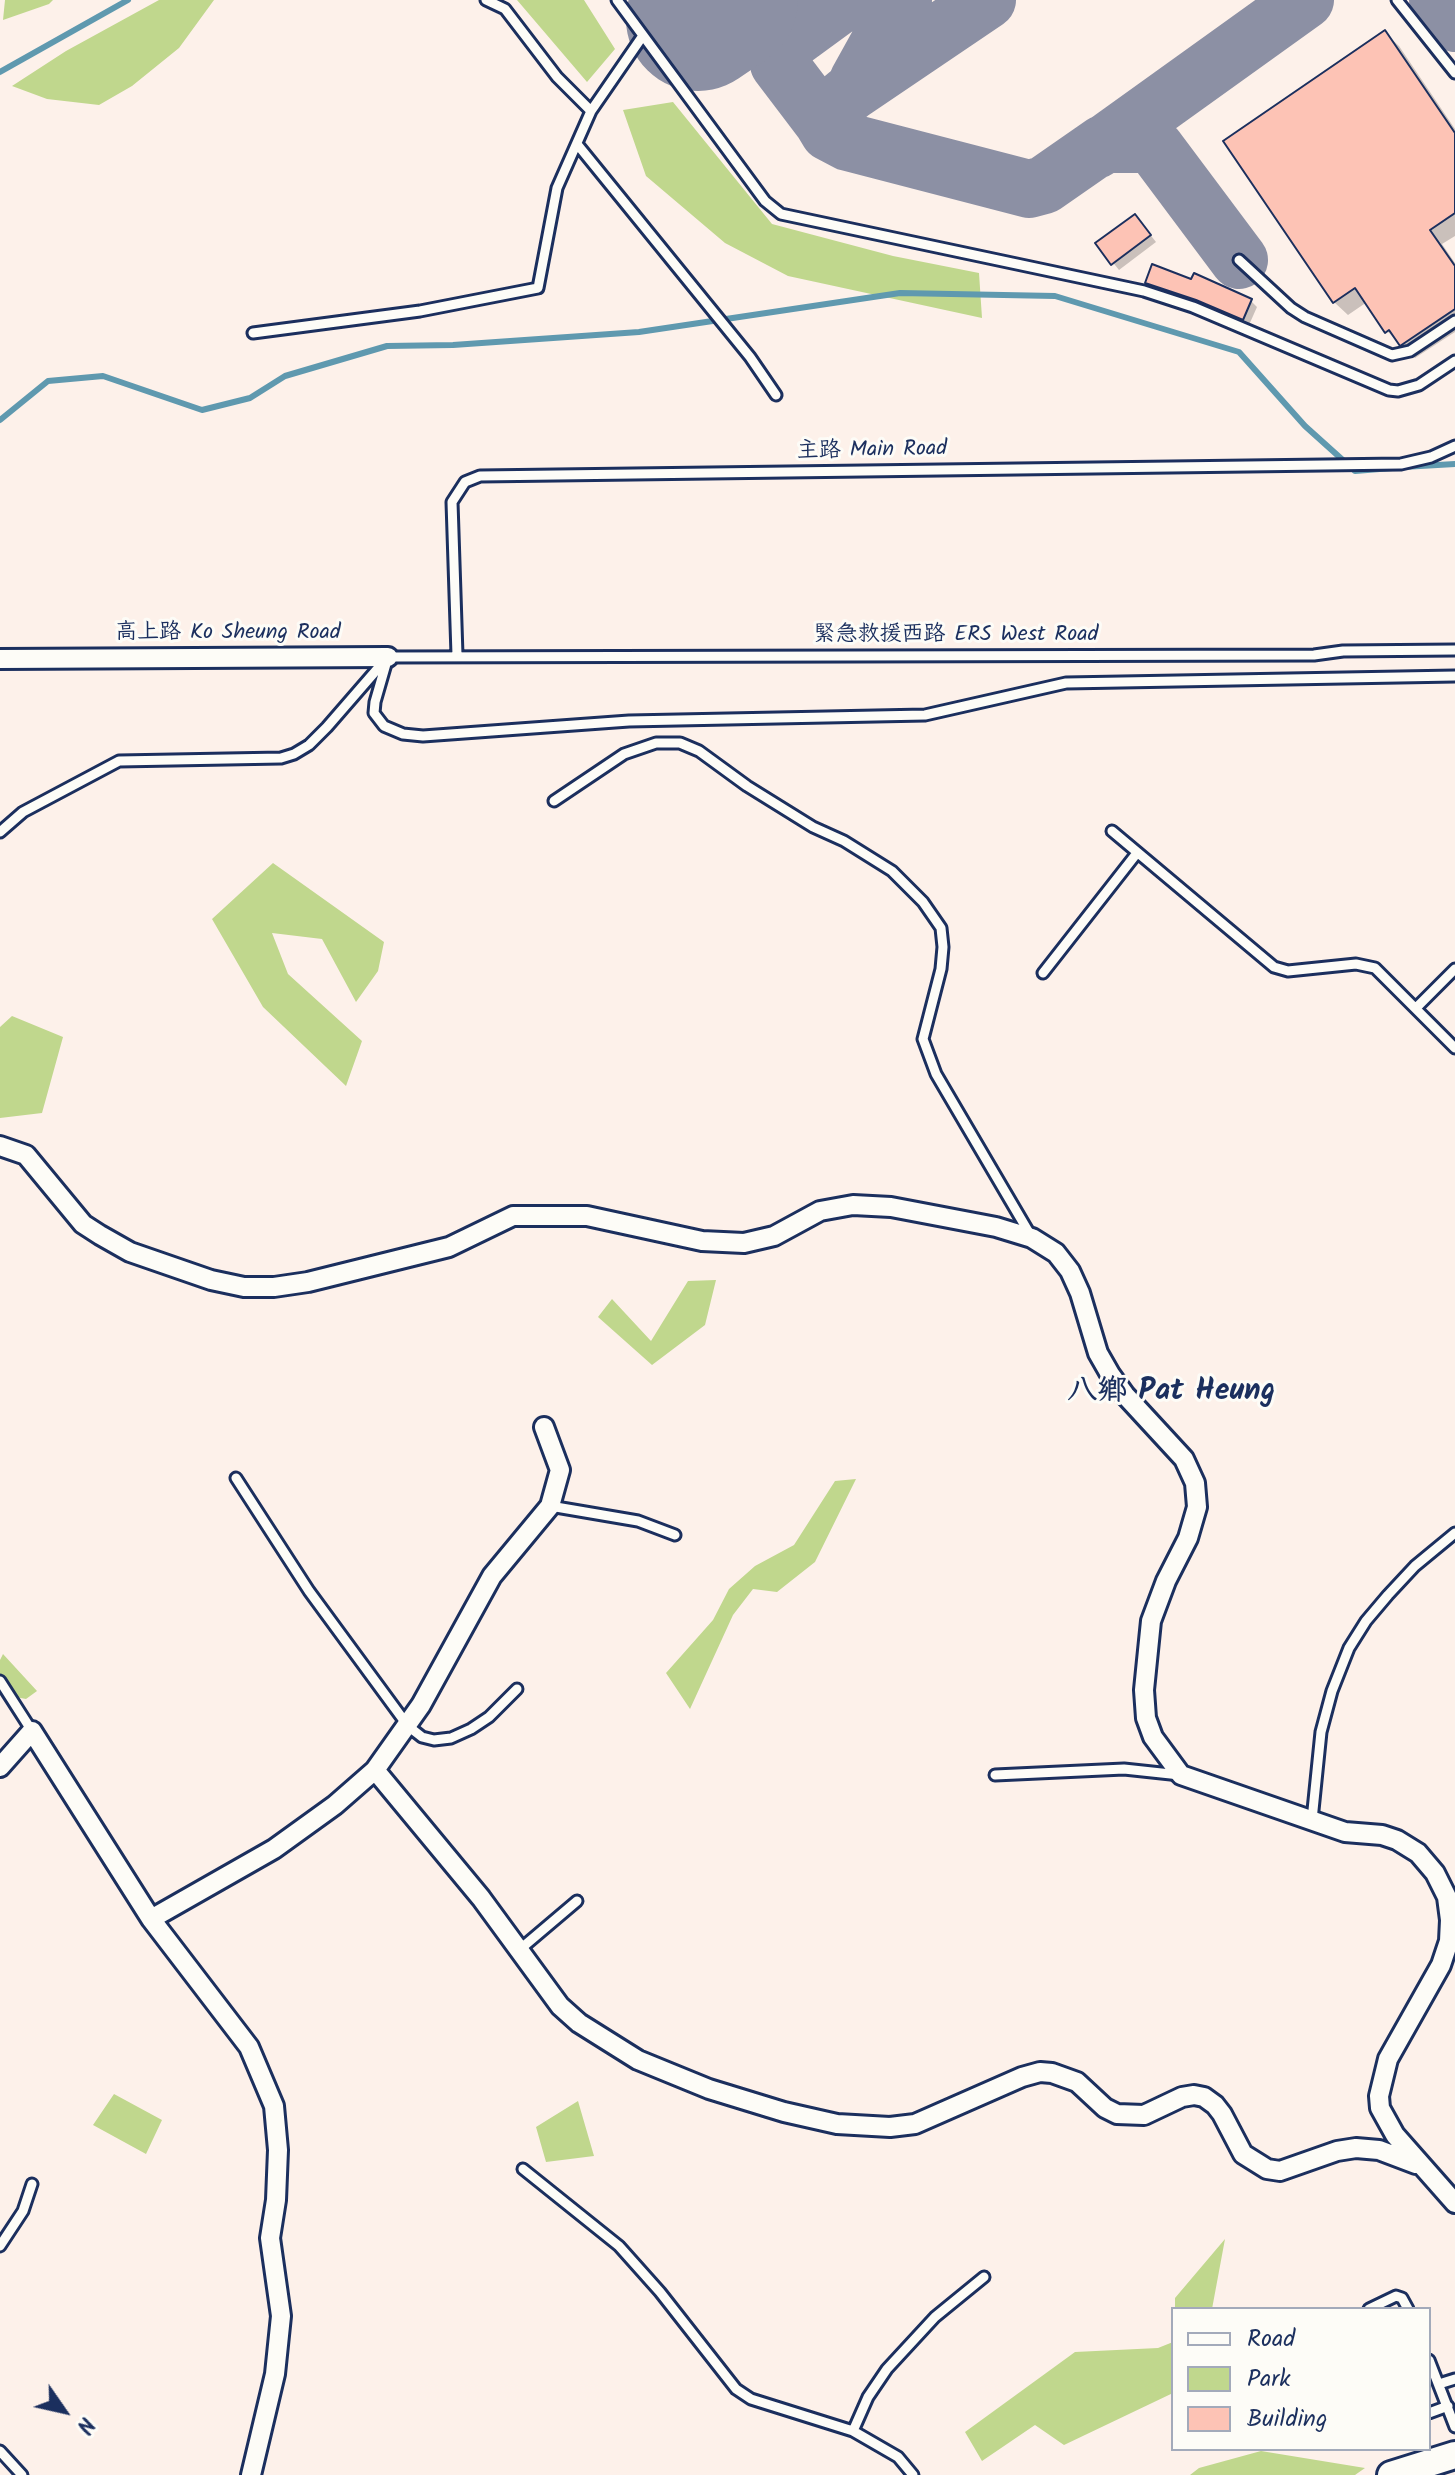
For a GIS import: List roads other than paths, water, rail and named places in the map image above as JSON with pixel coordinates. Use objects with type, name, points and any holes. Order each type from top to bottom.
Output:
[{"type":"main road","points":[[1391,2475],[1415,2462],[1455,2455]]},
{"type":"street","name":"高上路 Ko Sheung Road","points":[[0,659],[388,657]]},
{"type":"street","points":[[0,1146],[26,1155],[75,1215],[100,1235],[130,1252],[211,1280],[244,1287],[308,1282],[449,1247],[513,1216],[587,1216],[702,1241],[744,1243],[774,1236],[820,1211],[853,1205],[891,1207],[996,1227],[1032,1238],[1056,1253],[1070,1271],[1080,1293],[1104,1364],[1125,1395],[1184,1459],[1195,1483],[1197,1507],[1188,1538],[1166,1581],[1151,1621],[1144,1690],[1146,1718],[1153,1737],[1181,1775],[1345,1832],[1382,1835],[1397,1840],[1418,1853],[1435,1873],[1447,1897],[1449,1941],[1441,1965],[1388,2059],[1379,2096],[1386,2122],[1455,2203]]},
{"type":"street","points":[[151,1919],[274,1849],[335,1805],[375,1770],[408,1726],[492,1576],[550,1506],[560,1470],[544,1427]]},
{"type":"street","points":[[0,1767],[32,1731],[151,1919],[249,2047],[274,2106],[278,2162],[270,2238],[281,2316],[275,2374],[251,2475]]},
{"type":"street","points":[[375,1770],[439,1845],[560,2006],[606,2041],[638,2060],[709,2089],[784,2112],[866,2127],[915,2124],[1022,2077],[1040,2072],[1052,2073],[1077,2082],[1105,2108],[1117,2114],[1144,2115],[1182,2097],[1204,2097],[1222,2114],[1243,2154],[1267,2169],[1280,2171],[1337,2151],[1356,2148],[1379,2150],[1422,2166]]},
{"type":"lane","points":[[486,0],[505,9],[557,77],[591,111]]},
{"type":"lane","points":[[617,0],[765,201],[781,214],[1144,291],[1193,307],[1389,390],[1398,391],[1419,385],[1455,361]]},
{"type":"lane","points":[[1397,0],[1455,73]]},
{"type":"lane","points":[[253,333],[420,311],[538,288],[557,188],[591,111],[642,37]]},
{"type":"lane","points":[[577,144],[750,357],[776,395]]},
{"type":"lane","points":[[1239,260],[1305,317],[1392,355],[1410,351],[1455,321]]},
{"type":"lane","name":"主路 Main Road","points":[[457,655],[452,502],[465,482],[480,476],[1401,464],[1431,457],[1455,446]]},
{"type":"lane","name":"緊急救援西路 ERS West Road","points":[[457,655],[1314,655],[1343,651],[1455,650]]},
{"type":"lane","name":"高上路 Ko Sheung Road","points":[[388,657],[457,655]]},
{"type":"lane","points":[[388,657],[374,713],[384,726],[403,734],[423,736],[629,721],[925,715],[1066,683],[1455,676]]},
{"type":"lane","points":[[0,832],[23,812],[119,761],[281,758],[294,754],[309,745],[327,727],[388,657]]},
{"type":"lane","points":[[554,801],[624,754],[656,743],[680,743],[699,751],[747,786],[813,827],[844,841],[892,871],[923,902],[941,928],[941,969],[923,1039],[936,1074],[1032,1238]]},
{"type":"lane","points":[[1112,831],[1274,967],[1288,971],[1356,964],[1375,968],[1455,1048]]},
{"type":"lane","points":[[1043,973],[1137,853]]},
{"type":"lane","points":[[1416,1008],[1455,969]]},
{"type":"lane","points":[[236,1478],[309,1591],[408,1726],[422,1737],[434,1740],[451,1738],[489,1717],[517,1689]]},
{"type":"lane","points":[[550,1506],[638,1521],[675,1535]]},
{"type":"lane","points":[[1312,1820],[1321,1732],[1332,1691],[1349,1648],[1388,1595],[1415,1566],[1455,1533]]},
{"type":"lane","points":[[0,1681],[32,1731]]},
{"type":"lane","points":[[995,1775],[1124,1769],[1181,1775]]},
{"type":"lane","points":[[518,1951],[577,1901]]},
{"type":"lane","points":[[523,2169],[619,2246],[660,2292],[736,2389],[751,2399],[853,2431],[898,2457],[913,2475]]},
{"type":"lane","points":[[0,2246],[23,2211],[32,2184]]},
{"type":"lane","points":[[853,2431],[868,2397],[887,2369],[935,2317],[984,2277]]},
{"type":"lane","points":[[1373,2307],[1396,2296],[1402,2298],[1407,2307]]},
{"type":"lane","points":[[1431,2365],[1455,2427]]},
{"type":"lane","points":[[1439,2384],[1455,2379]]},
{"type":"lane","points":[[1431,2412],[1448,2406]]},
{"type":"lane","points":[[0,2451],[22,2475]]},
{"type":"waterway","points":[[0,72],[128,0]]},
{"type":"waterway","points":[[0,420],[48,381],[103,376],[202,410],[250,398],[285,376],[387,346],[453,345],[639,332],[900,293],[1055,296],[1239,352],[1305,426],[1355,471],[1392,468]]},
{"type":"waterway","points":[[1403,467],[1455,464]]},
{"type":"district","name":"八鄉 Pat Heung","points":[[1171,1394]]}]
